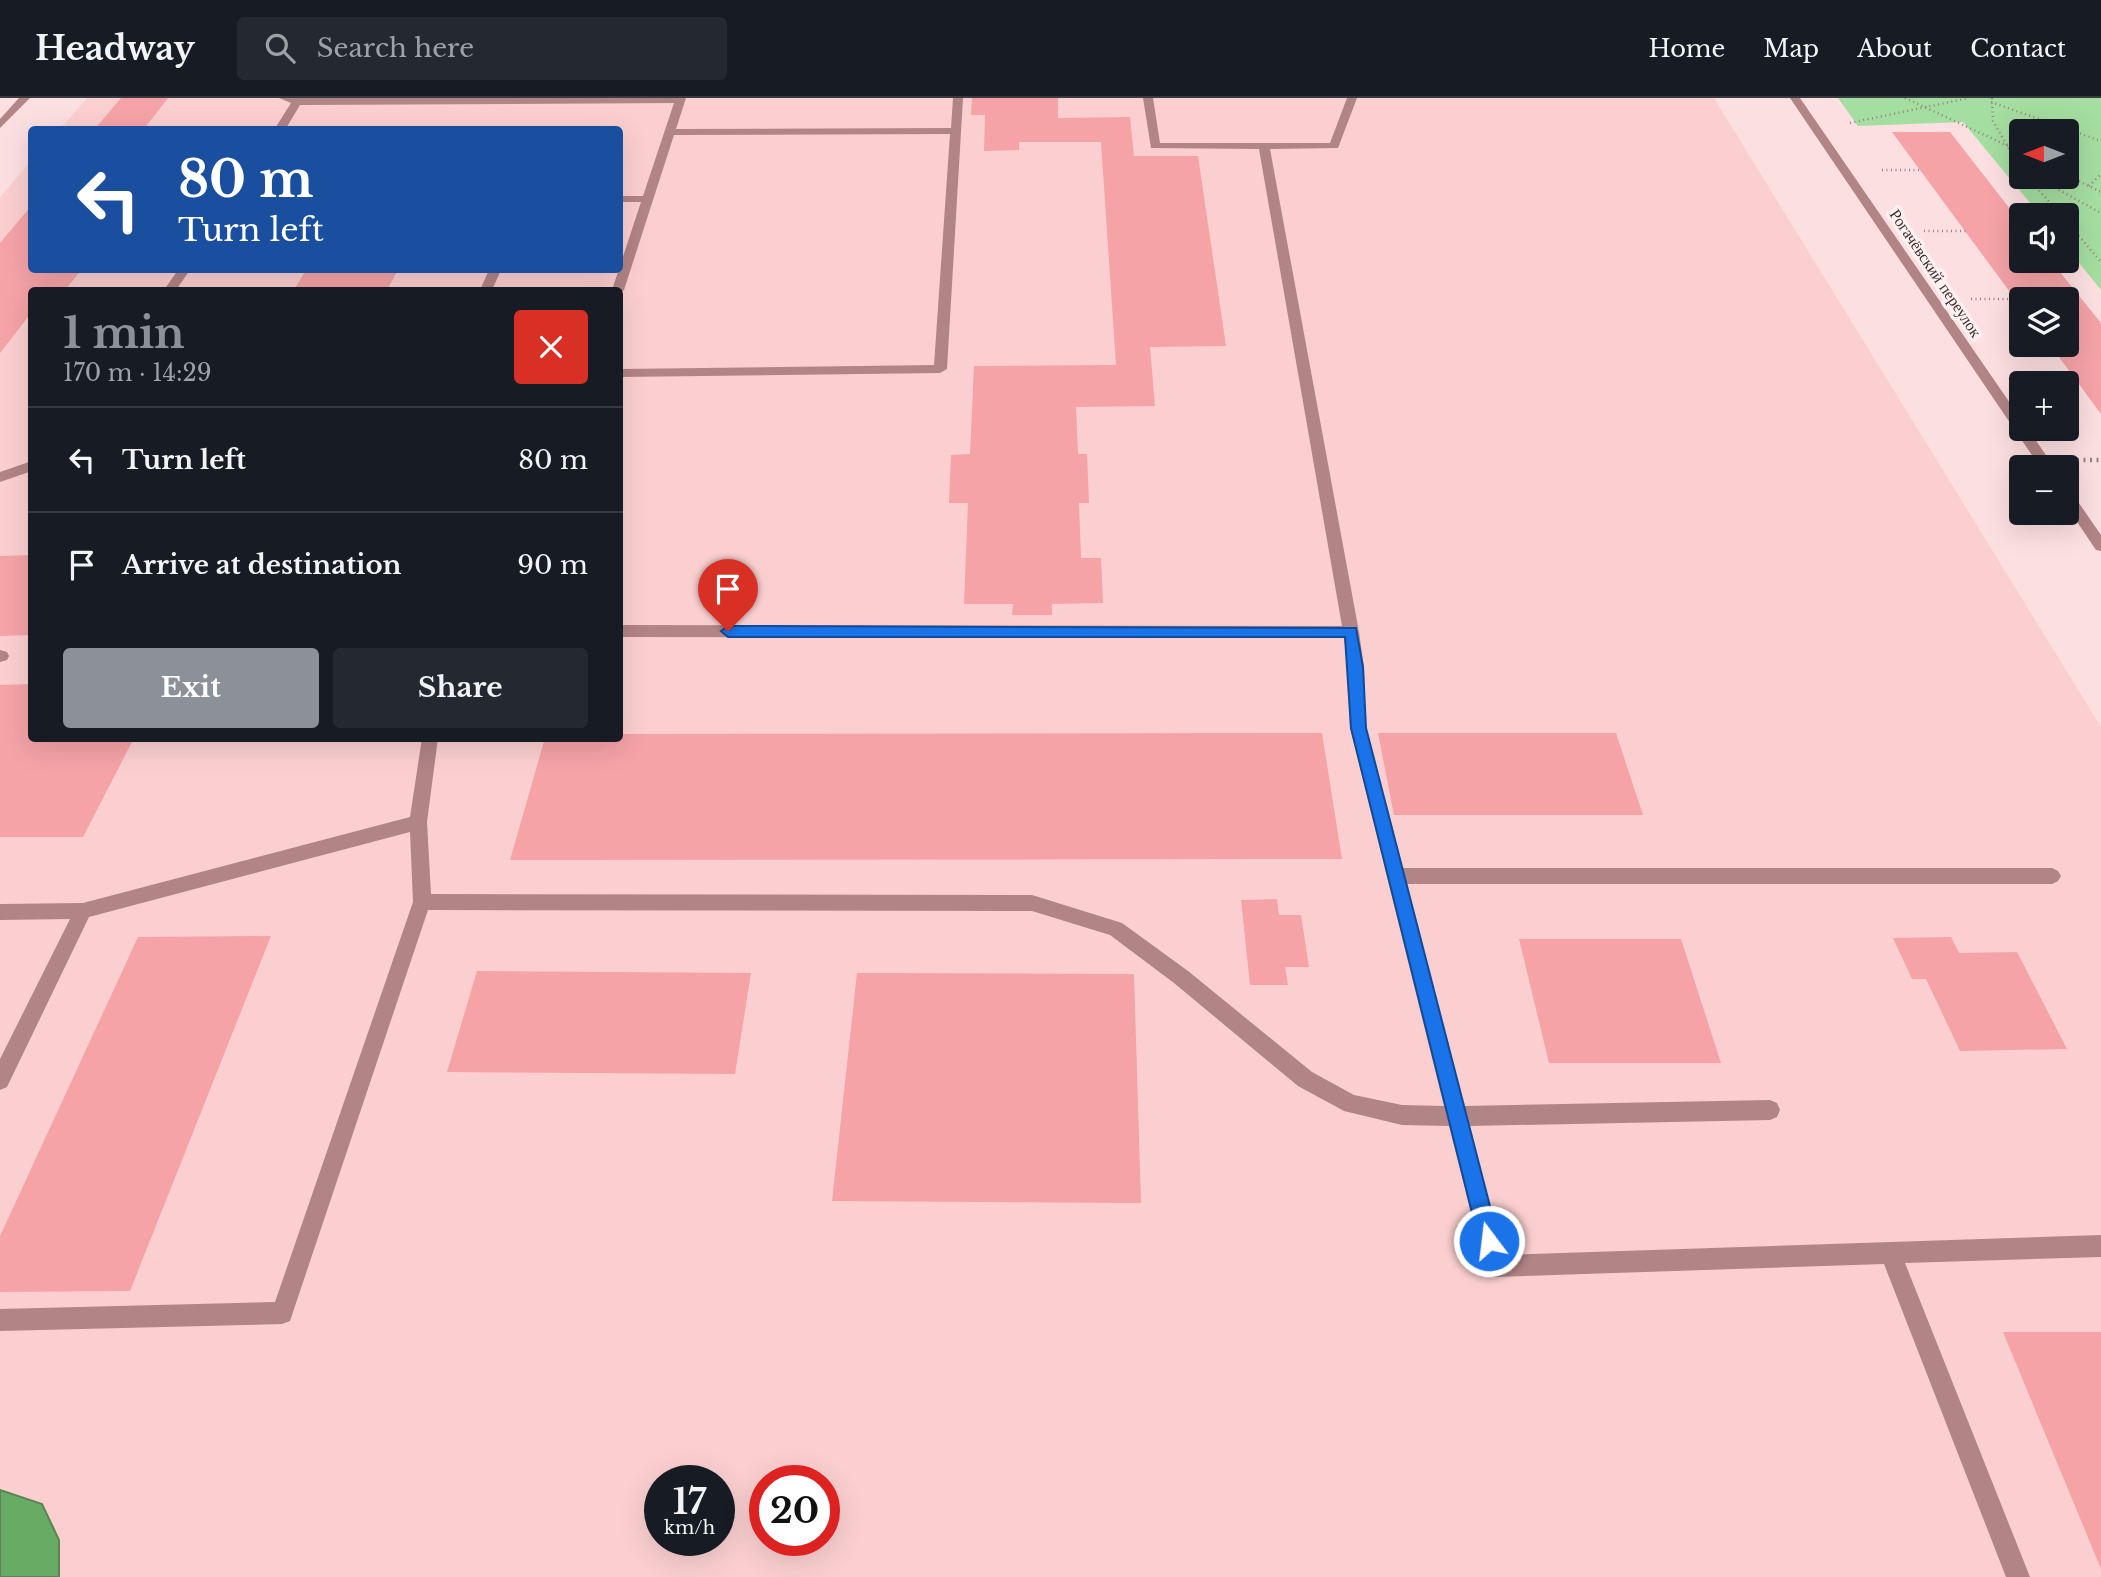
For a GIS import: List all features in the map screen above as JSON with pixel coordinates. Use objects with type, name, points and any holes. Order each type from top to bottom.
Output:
[{"type":"street","points":[[0,125],[25,98]]},
{"type":"street","points":[[284,98],[297,102],[681,99],[619,287]]},
{"type":"street","points":[[623,373],[940,369],[958,98]]},
{"type":"street","points":[[1148,98],[1155,146],[1334,146],[1352,98]]},
{"type":"street","name":"Рогачёвский переулок","points":[[1795,98],[2040,455]]},
{"type":"street","points":[[282,126],[297,102]]},
{"type":"street","points":[[670,132],[956,131]]},
{"type":"street","points":[[1264,146],[1351,632],[1356,667],[1358,728],[1495,1266],[2101,1246]]},
{"type":"street","points":[[623,200],[648,199]]},
{"type":"street","points":[[0,477],[28,467]]},
{"type":"street","points":[[2079,514],[2101,546]]},
{"type":"street","points":[[623,631],[1351,632]]},
{"type":"street","points":[[0,1320],[282,1313],[422,902],[418,822],[429,742]]},
{"type":"street","points":[[0,912],[83,911],[418,822]]},
{"type":"street","points":[[1397,876],[2052,876]]},
{"type":"street","points":[[422,902],[1032,903],[1116,929],[1181,977],[1305,1079],[1352,1104],[1402,1115],[1457,1116],[1770,1110]]},
{"type":"street","points":[[0,1080],[83,911]]},
{"type":"street","points":[[1890,1253],[2018,1577]]},
{"type":"path","points":[[1905,98],[2009,145]]},
{"type":"path","points":[[1853,122],[1969,98]]},
{"type":"path","points":[[2009,151],[1993,121],[1991,100],[2101,141]]},
{"type":"path","points":[[1871,170],[1920,170]]},
{"type":"path","points":[[2089,186],[2101,174]]},
{"type":"path","points":[[2079,181],[2101,192]]},
{"type":"path","points":[[2038,189],[2050,203]]},
{"type":"path","points":[[2057,189],[2101,213]]},
{"type":"path","points":[[1914,231],[1966,231]]},
{"type":"path","points":[[2079,236],[2101,262]]},
{"type":"path","points":[[1961,299],[2009,299]]},
{"type":"path","points":[[2079,460],[2101,460]]},
{"type":"shaded area","points":[[87,98],[1714,98],[2101,727],[2101,1577],[0,1577],[0,197],[28,164],[28,273],[623,273],[623,126],[63,126]]},
{"type":"shaded area","points":[[1838,98],[2101,98],[2101,290],[2079,263],[2079,203],[2030,203],[2018,189],[2079,189],[2079,119],[2009,119],[2009,178],[1963,122],[1858,126]]},
{"type":"shaded area","points":[[0,1490],[42,1504],[59,1540],[59,1577],[0,1577]]},
{"type":"building","points":[[121,98],[168,98],[146,126],[97,126]]},
{"type":"building","points":[[972,98],[1058,98],[1058,118],[1130,117],[1134,156],[1198,156],[1226,346],[1150,347],[1155,406],[1076,407],[1078,454],[1087,454],[1089,503],[1079,503],[1081,558],[1101,558],[1103,603],[1052,604],[1052,615],[1012,615],[1013,604],[964,604],[968,503],[949,503],[951,455],[970,454],[974,366],[1116,365],[1101,142],[1019,142],[1019,150],[984,151],[985,115],[971,115]]},
{"type":"building","points":[[1892,132],[1950,132],[2009,208],[2009,273],[2061,273],[2072,287],[2009,287],[2009,291]]},
{"type":"building","points":[[28,210],[28,273],[79,273],[68,287],[28,287],[28,317],[0,353],[0,243]]},
{"type":"building","points":[[304,273],[396,273],[389,287],[296,287]]},
{"type":"building","points":[[2079,296],[2101,323],[2101,414],[2079,384],[2079,371],[2069,371],[2059,357],[2079,357]]},
{"type":"building","points":[[28,555],[28,635],[0,636],[0,556]]},
{"type":"building","points":[[28,684],[28,742],[132,742],[83,837],[0,837],[0,685]]},
{"type":"building","points":[[1322,733],[1342,859],[510,860],[544,742],[623,742],[623,734]]},
{"type":"building","points":[[1378,733],[1616,733],[1643,815],[1394,815]]},
{"type":"building","points":[[1277,899],[1279,915],[1301,915],[1309,967],[1285,967],[1288,985],[1250,985],[1241,900]]},
{"type":"building","points":[[271,936],[130,1291],[0,1292],[0,1236],[138,937]]},
{"type":"building","points":[[1951,937],[1959,953],[2017,952],[2067,1049],[1960,1051],[1926,979],[1912,979],[1893,938]]},
{"type":"building","points":[[1519,939],[1681,939],[1721,1063],[1549,1063]]},
{"type":"building","points":[[477,971],[751,973],[735,1074],[447,1072]]},
{"type":"building","points":[[857,973],[1134,974],[1141,1203],[832,1201]]},
{"type":"building","points":[[2003,1332],[2101,1332],[2101,1569]]},
{"type":"route","points":[[728,631],[1351,632],[1356,667],[1358,728],[1489,1241]]}]
